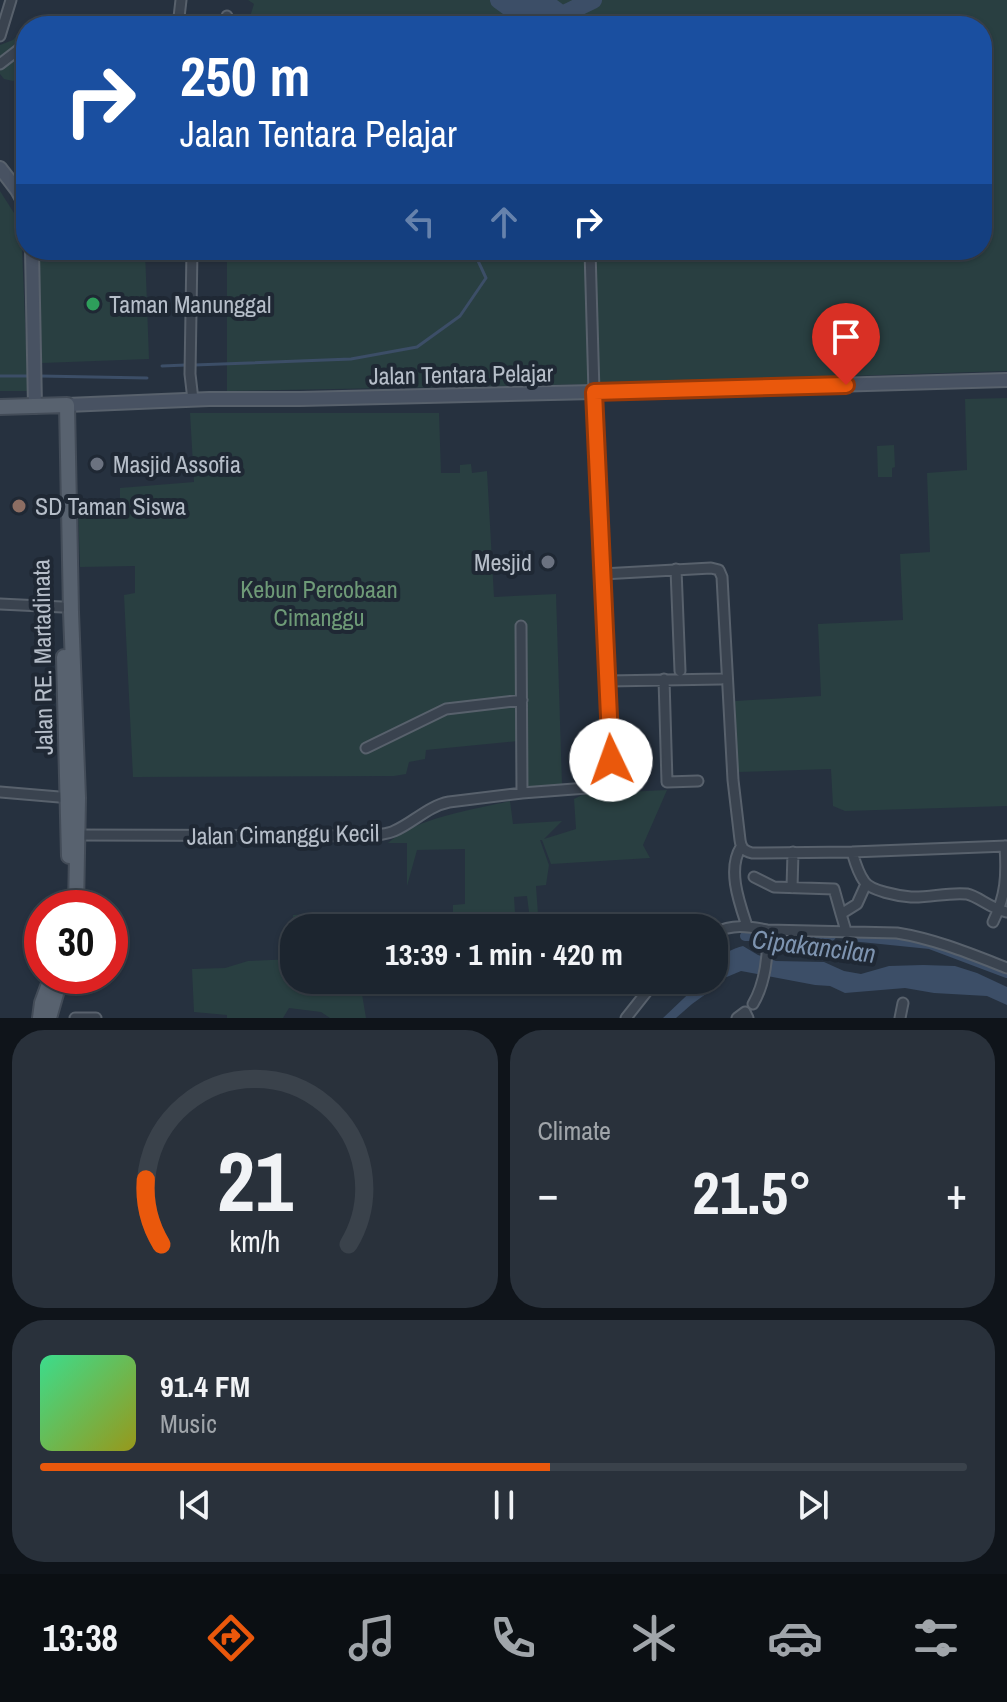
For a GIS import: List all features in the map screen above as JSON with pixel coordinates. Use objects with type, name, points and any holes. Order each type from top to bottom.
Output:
[{"type":"main road","points":[[0,168],[16,183]]},
{"type":"main road","points":[[32,260],[35,407]]},
{"type":"main road","name":"Jalan Tentara Pelajar","points":[[63,406],[193,400],[1007,380]]},
{"type":"main road","points":[[0,407],[63,406]]},
{"type":"main road","name":"Jalan RE. Martadinata","points":[[63,406],[72,798]]},
{"type":"main road","name":"Jalan RE. Martadinata","points":[[65,502],[62,607],[74,835],[70,890]]},
{"type":"main road","points":[[74,835],[76,890]]},
{"type":"main road","points":[[40,1018],[45,994]]},
{"type":"main road","points":[[49,1018],[56,994]]},
{"type":"street","points":[[0,36],[6,6]]},
{"type":"street","points":[[0,64],[16,52]]},
{"type":"street","points":[[192,260],[190,374],[193,400]]},
{"type":"street","name":"Jalan Cimanggu Kecil","points":[[74,835],[373,836],[391,832],[415,820],[437,804],[613,786],[590,260]]},
{"type":"street","points":[[676,569],[680,671]]},
{"type":"street","points":[[602,574],[676,569],[719,570],[722,577],[733,780],[741,847],[745,851],[852,852],[1006,846],[1003,911],[993,922]]},
{"type":"street","points":[[0,604],[62,607]]},
{"type":"street","points":[[521,626],[522,793]]},
{"type":"street","points":[[664,679],[667,782],[698,781]]},
{"type":"street","points":[[608,681],[721,679]]},
{"type":"street","points":[[366,748],[446,709],[522,700]]},
{"type":"street","points":[[0,792],[72,798]]},
{"type":"street","points":[[741,847],[734,865],[747,926]]},
{"type":"street","points":[[792,888],[793,852]]},
{"type":"street","points":[[852,852],[866,884],[874,889],[913,897],[971,895],[1003,911]]},
{"type":"street","points":[[754,877],[774,887],[834,889],[846,931]]},
{"type":"street","points":[[841,914],[857,904],[866,884]]},
{"type":"street","points":[[728,926],[747,926],[767,933],[897,933],[949,946],[1007,968]]},
{"type":"street","points":[[753,1004],[763,977],[767,933]]},
{"type":"street","points":[[626,1018],[645,994]]},
{"type":"street","points":[[900,1018],[903,1003]]},
{"type":"street","points":[[737,1018],[745,1012],[748,1018]]},
{"type":"street","points":[[75,1018],[96,1018]]},
{"type":"green space","points":[[248,0],[1007,0],[1007,371],[596,384],[227,391],[227,260],[992,260],[992,16],[250,16],[254,4]]},
{"type":"green space","points":[[16,36],[16,80],[13,81],[4,79],[0,74],[0,45]]},
{"type":"green space","points":[[0,191],[16,216],[16,260],[23,260],[28,391],[0,391]]},
{"type":"green space","name":"Taman Manunggal","points":[[38,260],[145,260],[149,359],[42,363]]},
{"type":"green space","points":[[1007,398],[1007,806],[845,811],[833,806],[831,769],[738,772],[735,701],[821,696],[818,624],[903,620],[900,554],[930,552],[927,473],[967,470],[965,399]]},
{"type":"green space","name":"Kebun Percobaan Cimanggu","points":[[190,413],[439,413],[441,473],[460,473],[460,465],[471,464],[472,473],[487,471],[494,597],[556,594],[562,785],[522,787],[519,741],[426,750],[425,759],[409,762],[406,774],[394,776],[133,777],[124,595],[135,593],[135,566],[80,567],[78,506],[120,503],[120,488],[194,482]]},
{"type":"green space","points":[[894,445],[892,477],[878,477],[877,446]]},
{"type":"green space","points":[[667,790],[643,845],[650,858],[551,864],[540,840],[549,865],[546,885],[536,886],[538,914],[529,914],[527,896],[514,897],[515,914],[453,914],[453,905],[465,904],[465,849],[417,850],[407,886],[407,843],[388,843],[400,834],[430,821],[510,801],[513,824],[562,821],[544,839],[576,829],[574,799],[584,794]]},
{"type":"green space","points":[[352,912],[354,914],[313,914]]},
{"type":"green space","points":[[280,960],[280,994],[362,994],[366,1018],[330,1018],[321,1012],[289,1008],[283,1018],[227,1018],[227,1015],[194,1012],[192,969],[225,968],[248,961]]},
{"type":"water","points":[[743,946],[776,961],[824,962],[861,974],[889,966],[955,966],[1007,987],[1007,1005],[987,996],[905,988],[845,993],[830,986],[741,971],[728,976],[728,953]]},
{"type":"water","points":[[688,994],[706,994],[676,1018],[663,1018]]},
{"type":"waterway","points":[[499,0],[510,8],[550,6],[562,15],[593,0]]},
{"type":"waterway","points":[[538,16],[550,6]]},
{"type":"waterway","points":[[194,365],[351,359],[417,347],[460,316],[486,278],[478,260]]},
{"type":"waterway","points":[[162,366],[186,365]]},
{"type":"waterway","points":[[0,376],[32,376]]},
{"type":"waterway","points":[[40,376],[147,378]]},
{"type":"waterway","name":"Cipakancilan","points":[[745,936],[831,936]]},
{"type":"waterway","name":"Cipakancilan","points":[[851,936],[930,944],[1007,973]]},
{"type":"place","name":"Taman Manunggal","points":[[93,304]]},
{"type":"place","name":"Masjid Assofia","points":[[97,464]]},
{"type":"place","name":"SD Taman Siswa","points":[[19,506]]},
{"type":"place","name":"Mesjid","points":[[548,562]]},
{"type":"route","points":[[611,760],[594,392],[846,385]]}]
